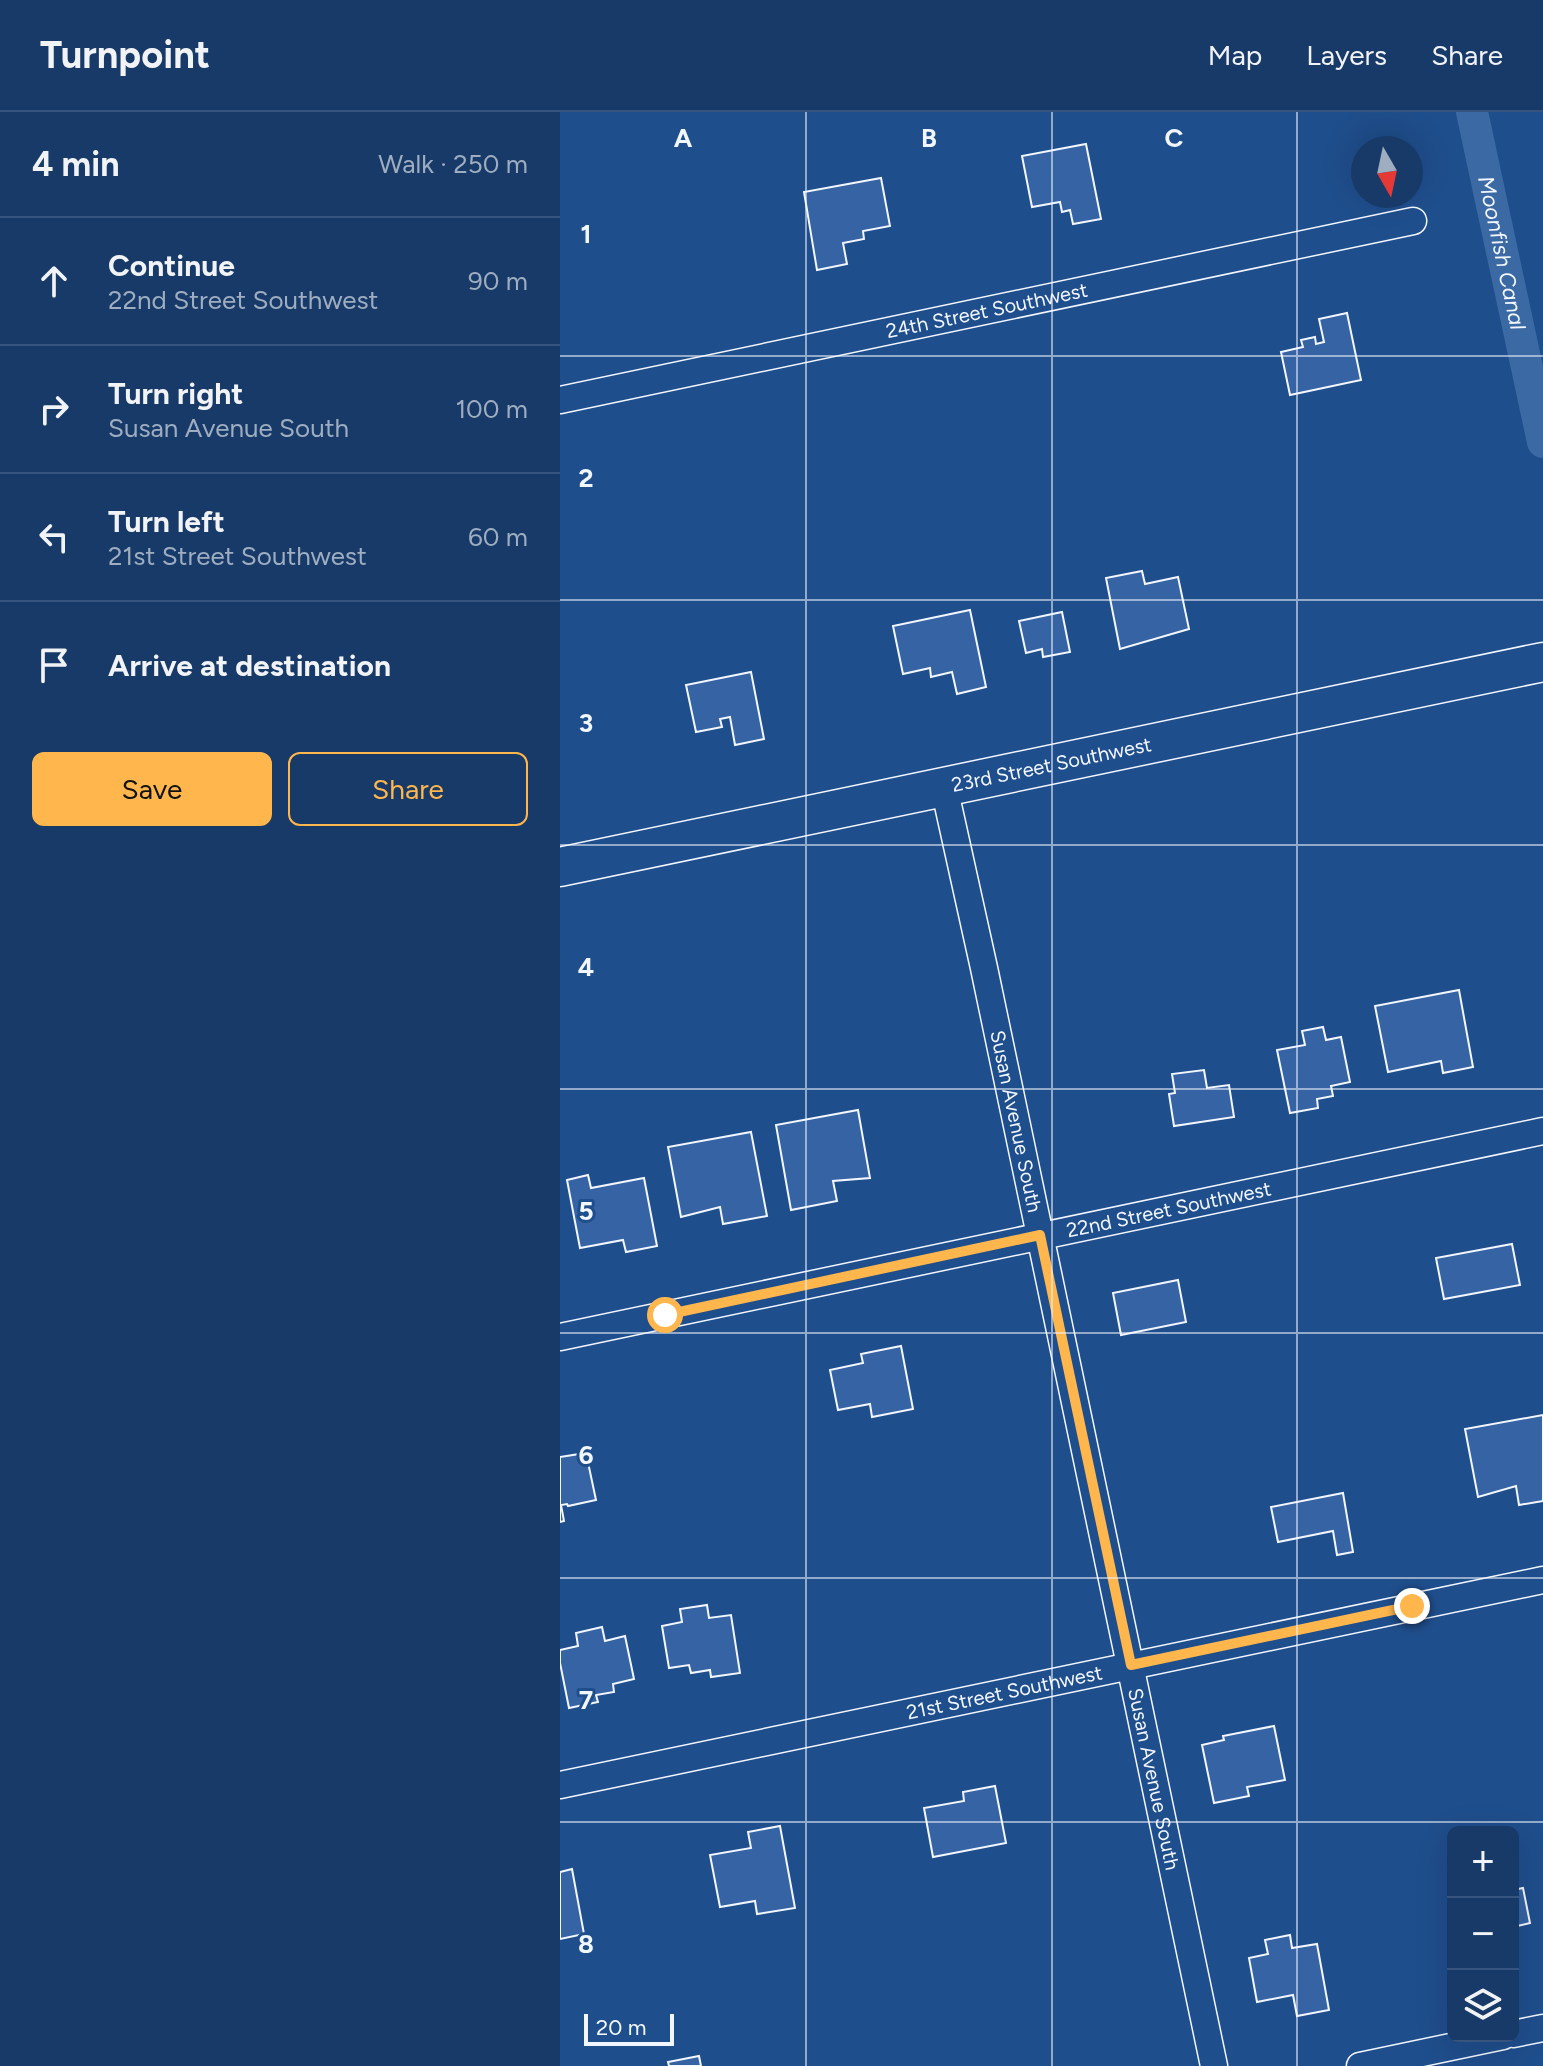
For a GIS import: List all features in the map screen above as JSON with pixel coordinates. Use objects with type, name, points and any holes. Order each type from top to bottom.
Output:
[{"type":"street","name":"24th Street Southwest","points":[[560,400],[1413,221]]},
{"type":"street","name":"23rd Street Southwest","points":[[560,867],[1543,662]]},
{"type":"street","name":"Susan Avenue South","points":[[944,787],[1214,2066]]},
{"type":"street","name":"22nd Street Southwest","points":[[560,1337],[1543,1131]]},
{"type":"street","name":"21st Street Southwest","points":[[560,1785],[1543,1580]]},
{"type":"street","points":[[1519,2033],[1543,2028]]},
{"type":"street","points":[[1360,2066],[1474,2042]]},
{"type":"building","points":[[1086,144],[1101,219],[1073,224],[1070,210],[1062,212],[1060,202],[1032,207],[1022,156]]},
{"type":"building","points":[[881,178],[890,226],[863,231],[864,239],[843,243],[847,264],[817,270],[804,192]]},
{"type":"building","points":[[1347,313],[1361,380],[1290,395],[1281,352],[1303,347],[1301,340],[1315,337],[1316,344],[1324,342],[1319,319]]},
{"type":"building","points":[[1142,571],[1145,584],[1178,577],[1189,629],[1120,649],[1106,578]]},
{"type":"building","points":[[970,610],[986,687],[957,694],[952,672],[931,677],[930,668],[903,674],[893,626]]},
{"type":"building","points":[[1062,612],[1070,652],[1043,657],[1042,649],[1026,653],[1019,621]]},
{"type":"building","points":[[751,672],[764,739],[735,745],[730,717],[720,719],[722,727],[696,732],[686,685]]},
{"type":"building","points":[[1459,990],[1473,1067],[1443,1073],[1441,1061],[1388,1072],[1375,1006]]},
{"type":"building","points":[[1323,1027],[1326,1040],[1341,1037],[1350,1082],[1331,1086],[1333,1096],[1317,1099],[1318,1108],[1290,1113],[1277,1050],[1305,1045],[1302,1031]]},
{"type":"building","points":[[1204,1070],[1207,1088],[1229,1085],[1234,1117],[1174,1126],[1169,1094],[1175,1093],[1172,1074]]},
{"type":"building","points":[[858,1110],[870,1178],[833,1181],[837,1201],[791,1210],[776,1125]]},
{"type":"building","points":[[751,1132],[767,1216],[723,1224],[720,1207],[681,1217],[668,1147]]},
{"type":"building","points":[[588,1175],[591,1188],[644,1178],[657,1246],[626,1252],[623,1240],[580,1248],[567,1180]]},
{"type":"building","points":[[1512,1244],[1520,1285],[1444,1299],[1436,1258]]},
{"type":"building","points":[[1178,1280],[1186,1322],[1121,1335],[1113,1293]]},
{"type":"building","points":[[901,1346],[913,1409],[872,1417],[870,1404],[838,1410],[830,1370],[863,1363],[861,1354]]},
{"type":"building","points":[[1543,1415],[1543,1501],[1519,1505],[1516,1486],[1478,1497],[1465,1429]]},
{"type":"building","points":[[586,1453],[596,1500],[561,1505],[564,1521],[560,1522],[560,1457]]},
{"type":"building","points":[[1343,1493],[1353,1552],[1337,1555],[1333,1531],[1278,1542],[1271,1507]]},
{"type":"building","points":[[707,1605],[709,1618],[731,1615],[740,1673],[711,1677],[710,1670],[691,1673],[689,1665],[669,1668],[662,1626],[682,1622],[680,1609]]},
{"type":"building","points":[[602,1627],[605,1641],[625,1636],[634,1679],[613,1684],[614,1692],[596,1695],[598,1702],[569,1708],[560,1650],[578,1646],[576,1633]]},
{"type":"building","points":[[1274,1726],[1285,1780],[1247,1787],[1249,1796],[1214,1803],[1202,1745],[1224,1740],[1223,1736]]},
{"type":"building","points":[[995,1786],[1006,1843],[933,1857],[924,1808],[964,1801],[963,1792]]},
{"type":"building","points":[[780,1826],[795,1908],[757,1914],[755,1901],[720,1907],[710,1855],[751,1848],[748,1832]]},
{"type":"building","points":[[572,1869],[584,1934],[560,1939],[560,1872]]},
{"type":"building","points":[[1523,1888],[1530,1923],[1519,1926],[1519,1898],[1519,1889]]},
{"type":"building","points":[[1290,1935],[1292,1948],[1317,1944],[1329,2010],[1297,2016],[1293,1995],[1257,2002],[1249,1958],[1268,1954],[1265,1940]]},
{"type":"building","points":[[699,2056],[701,2066],[669,2066],[668,2062]]},
{"type":"waterway","name":"Moonfish Canal","points":[[1472,112],[1543,442]]},
{"type":"route","points":[[665,1315],[1040,1235],[1131,1665],[1412,1606]]}]
